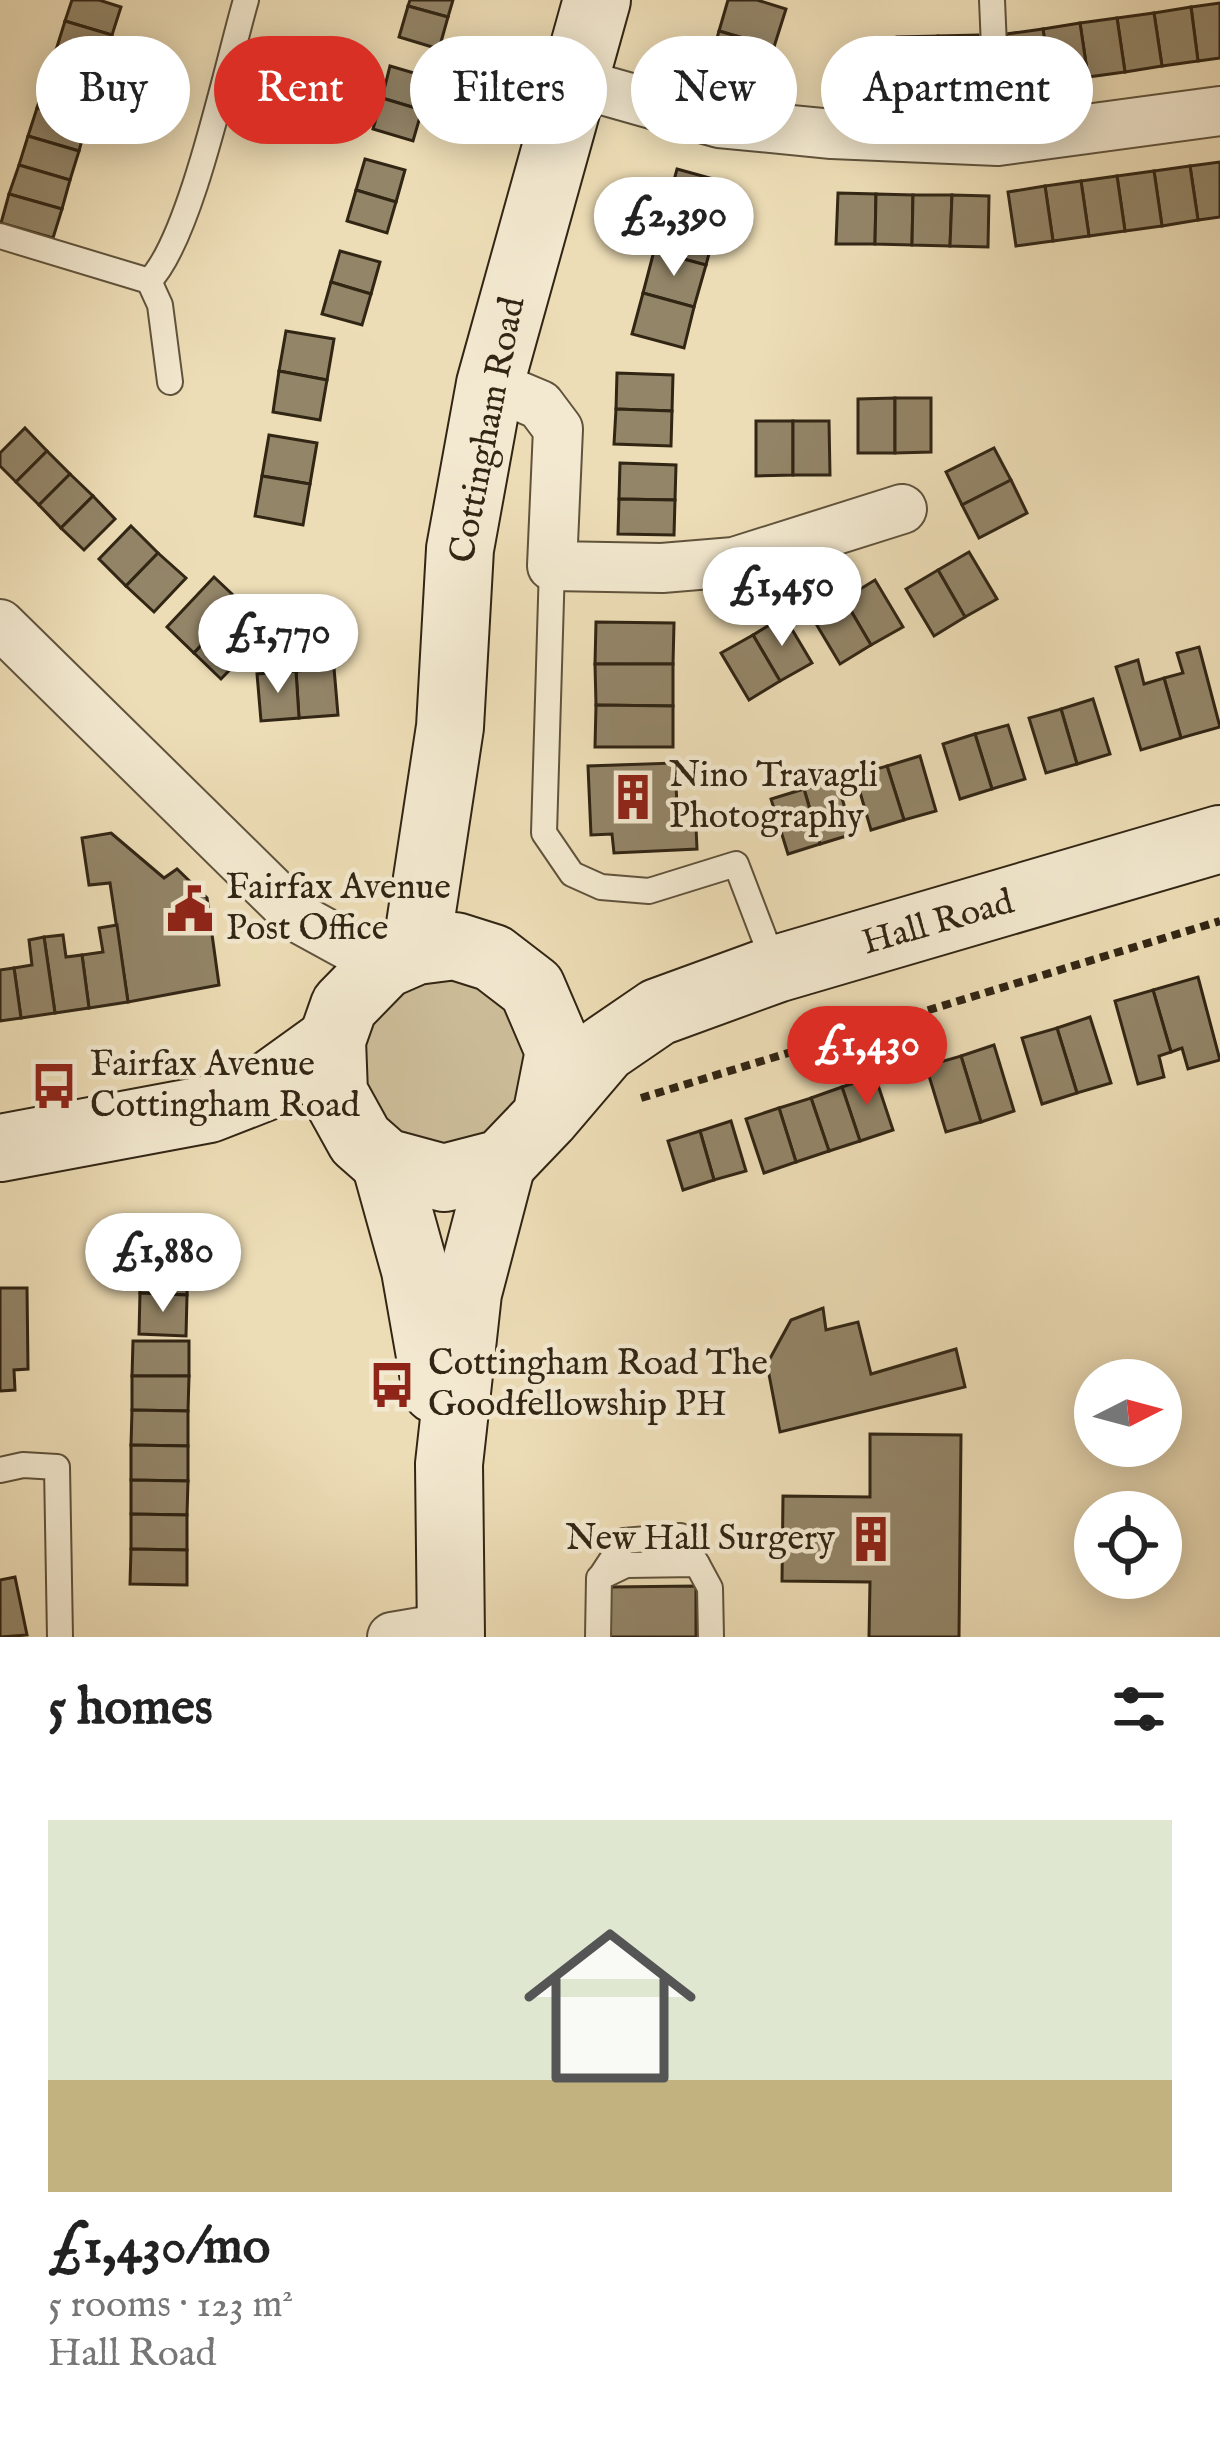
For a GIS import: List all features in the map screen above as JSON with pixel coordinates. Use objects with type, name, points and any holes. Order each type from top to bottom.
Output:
[{"type":"main road","name":"Cottingham Road","points":[[587,36],[597,0]]},
{"type":"main road","name":"Cottingham Road","points":[[513,973],[466,872],[450,728],[460,549],[490,384],[557,144]]},
{"type":"main road","name":"Cottingham Road","points":[[369,990],[450,728]]},
{"type":"main road","name":"Hall Road","points":[[524,1140],[604,1049],[658,1012],[776,969],[1220,839]]},
{"type":"main road","points":[[0,1148],[209,1109],[268,1086],[369,990],[455,946],[513,973],[559,1051],[468,1293],[432,1634]]},
{"type":"main road","name":"Hall Road","points":[[513,973],[585,1009],[658,1012]]},
{"type":"main road","points":[[369,990],[334,1094],[373,1151],[415,1270],[449,1464]]},
{"type":"main road","points":[[209,1109],[305,1118],[444,1178],[524,1140]]},
{"type":"street","points":[[607,91],[719,123],[821,133]]},
{"type":"street","points":[[1093,128],[1220,111]]},
{"type":"street","points":[[490,384],[540,405],[558,429],[552,566],[662,568],[734,562],[903,507]]},
{"type":"street","points":[[0,624],[369,990]]},
{"type":"lane","points":[[149,281],[166,265],[189,202],[246,0]]},
{"type":"lane","points":[[992,0],[994,36]]},
{"type":"lane","points":[[0,236],[149,281],[160,305],[170,382]]},
{"type":"lane","points":[[552,566],[544,833],[572,874],[601,887],[649,891],[736,864],[776,969]]},
{"type":"lane","points":[[0,1470],[57,1467],[60,1637]]},
{"type":"lane","points":[[598,1637],[599,1578],[624,1541],[680,1535],[710,1588],[711,1637]]},
{"type":"path","points":[[641,1098],[1220,921]]},
{"type":"shaded area","points":[[476,976],[534,1037],[519,1119],[444,1156],[370,1116],[359,1033],[393,987]]},
{"type":"building","points":[[72,0],[99,0],[121,7],[112,35],[65,21]]},
{"type":"building","points":[[410,0],[453,0],[448,17],[408,6]]},
{"type":"building","points":[[728,0],[757,0],[786,9],[777,36],[719,31]]},
{"type":"building","points":[[1220,3],[1220,58],[1198,61],[1191,7]]},
{"type":"building","points":[[408,6],[448,17],[443,36],[399,37]]},
{"type":"building","points":[[1191,7],[1198,61],[1162,66],[1154,13]]},
{"type":"building","points":[[1154,13],[1162,66],[1125,72],[1117,18]]},
{"type":"building","points":[[1117,18],[1125,72],[1093,76],[1093,36],[1082,36],[1080,23]]},
{"type":"building","points":[[65,21],[112,35],[112,36],[60,36]]},
{"type":"building","points":[[1080,23],[1082,36],[1044,36],[1043,29]]},
{"type":"building","points":[[1043,29],[1044,36],[1006,36]]},
{"type":"building","points":[[390,66],[410,72],[410,106],[386,99]]},
{"type":"building","points":[[386,99],[410,106],[410,140],[386,133]]},
{"type":"building","points":[[36,111],[36,138],[28,136]]},
{"type":"building","points":[[28,136],[36,138],[36,144],[79,151],[70,180],[19,165]]},
{"type":"building","points":[[55,144],[81,144],[79,151]]},
{"type":"building","points":[[365,159],[405,170],[396,202],[356,190]]},
{"type":"building","points":[[1220,162],[1220,217],[1198,220],[1190,166]]},
{"type":"building","points":[[19,165],[70,180],[62,209],[9,194]]},
{"type":"building","points":[[1190,166],[1198,220],[1162,226],[1154,171]]},
{"type":"building","points":[[677,169],[728,183],[717,224],[666,210]]},
{"type":"building","points":[[1154,171],[1162,226],[1125,231],[1117,176]]},
{"type":"building","points":[[1117,176],[1125,231],[1089,236],[1081,181]]},
{"type":"building","points":[[1081,181],[1089,236],[1053,241],[1045,186]]},
{"type":"building","points":[[1045,186],[1053,241],[1016,246],[1008,192]]},
{"type":"building","points":[[356,190],[396,202],[387,233],[347,221]]},
{"type":"building","points":[[838,193],[876,194],[875,244],[836,244]]},
{"type":"building","points":[[9,194],[62,209],[53,238],[1,223]]},
{"type":"building","points":[[876,194],[913,195],[912,245],[875,244]]},
{"type":"building","points":[[913,195],[952,195],[950,246],[912,245]]},
{"type":"building","points":[[952,195],[989,196],[988,247],[950,246]]},
{"type":"building","points":[[666,210],[717,224],[706,265],[654,251]]},
{"type":"building","points":[[340,251],[380,262],[371,294],[331,282]]},
{"type":"building","points":[[654,251],[706,265],[694,307],[643,293]]},
{"type":"building","points":[[331,282],[371,294],[362,325],[322,314]]},
{"type":"building","points":[[643,293],[694,307],[684,348],[632,334]]},
{"type":"building","points":[[286,331],[334,339],[327,380],[279,371]]},
{"type":"building","points":[[279,371],[327,380],[320,420],[273,412]]},
{"type":"building","points":[[617,373],[673,375],[672,411],[616,409]]},
{"type":"building","points":[[895,398],[895,453],[858,453],[858,399]]},
{"type":"building","points":[[895,398],[931,398],[931,452],[895,453]]},
{"type":"building","points":[[616,409],[672,411],[671,446],[614,444]]},
{"type":"building","points":[[756,421],[793,421],[793,475],[756,476]]},
{"type":"building","points":[[793,421],[829,421],[830,475],[793,475]]},
{"type":"building","points":[[25,428],[47,451],[16,482],[0,466],[0,453]]},
{"type":"building","points":[[269,435],[317,443],[310,484],[262,476]]},
{"type":"building","points":[[994,448],[1011,480],[962,505],[946,472]]},
{"type":"building","points":[[47,451],[70,474],[39,505],[16,482]]},
{"type":"building","points":[[620,463],[676,465],[675,500],[619,499]]},
{"type":"building","points":[[70,474],[93,496],[61,528],[39,505]]},
{"type":"building","points":[[262,476],[310,484],[303,525],[255,516]]},
{"type":"building","points":[[1011,480],[1027,513],[979,538],[962,505]]},
{"type":"building","points":[[93,496],[115,519],[84,550],[61,528]]},
{"type":"building","points":[[619,499],[675,500],[674,535],[618,534]]},
{"type":"building","points":[[131,526],[158,553],[126,586],[99,559]]},
{"type":"building","points":[[969,552],[997,599],[965,617],[938,570]]},
{"type":"building","points":[[158,553],[186,578],[154,612],[126,586]]},
{"type":"building","points":[[938,570],[965,617],[934,636],[906,589]]},
{"type":"building","points":[[214,577],[232,594],[216,610],[225,620],[194,653],[167,627]]},
{"type":"building","points":[[875,580],[903,627],[871,645],[844,599]]},
{"type":"building","points":[[844,599],[871,645],[840,664],[812,617]]},
{"type":"building","points":[[262,609],[276,622],[221,679],[194,653],[225,620],[239,633]]},
{"type":"building","points":[[784,616],[812,663],[780,681],[753,635]]},
{"type":"building","points":[[596,622],[674,623],[673,664],[595,664]]},
{"type":"building","points":[[753,635],[780,681],[749,700],[721,653]]},
{"type":"building","points":[[1199,647],[1220,727],[1181,738],[1164,678],[1183,673],[1177,653]]},
{"type":"building","points":[[1138,660],[1144,684],[1164,678],[1181,738],[1141,750],[1116,667]]},
{"type":"building","points":[[595,664],[673,664],[673,706],[596,705]]},
{"type":"building","points":[[334,668],[338,715],[299,718],[296,671]]},
{"type":"building","points":[[296,671],[299,718],[261,721],[257,674]]},
{"type":"building","points":[[1093,699],[1110,754],[1077,764],[1061,709]]},
{"type":"building","points":[[596,705],[673,706],[673,747],[595,747]]},
{"type":"building","points":[[1061,709],[1077,764],[1046,773],[1029,718]]},
{"type":"building","points":[[1008,725],[1025,779],[992,789],[975,734]]},
{"type":"building","points":[[975,734],[992,789],[960,799],[943,744]]},
{"type":"building","points":[[920,756],[936,811],[904,820],[887,766]]},
{"type":"building","name":"Nino Travagli Photography","points":[[675,763],[678,828],[696,827],[697,849],[614,853],[612,834],[591,835],[588,766]]},
{"type":"building","points":[[887,766],[904,820],[871,830],[855,775]]},
{"type":"building","points":[[836,779],[853,834],[820,844],[804,789]]},
{"type":"building","points":[[804,789],[820,844],[788,854],[771,799]]},
{"type":"building","points":[[111,833],[164,878],[177,869],[207,898],[219,985],[128,1002],[110,883],[89,885],[82,838]]},
{"type":"building","points":[[117,925],[128,1002],[89,1008],[82,955],[103,952],[99,928]]},
{"type":"building","points":[[63,935],[66,957],[82,955],[89,1008],[55,1013],[44,937]]},
{"type":"building","points":[[44,937],[55,1013],[21,1018],[14,968],[32,965],[29,940]]},
{"type":"building","points":[[14,968],[21,1018],[0,1021],[0,970]]},
{"type":"building","points":[[1198,977],[1220,1060],[1188,1069],[1182,1048],[1171,1052],[1153,990]]},
{"type":"building","points":[[1153,990],[1171,1052],[1159,1056],[1164,1077],[1138,1084],[1115,1001]]},
{"type":"building","points":[[1090,1017],[1111,1083],[1077,1093],[1057,1028]]},
{"type":"building","points":[[1057,1028],[1077,1093],[1042,1104],[1022,1038]]},
{"type":"building","points":[[994,1045],[1014,1111],[981,1122],[961,1056]]},
{"type":"building","points":[[961,1056],[981,1122],[946,1132],[926,1066]]},
{"type":"building","points":[[875,1076],[893,1130],[860,1141],[842,1087]]},
{"type":"building","points":[[842,1087],[860,1141],[829,1151],[811,1098]]},
{"type":"building","points":[[811,1098],[829,1151],[796,1162],[779,1108]]},
{"type":"building","points":[[779,1108],[796,1162],[764,1173],[746,1119]]},
{"type":"building","points":[[731,1121],[746,1171],[714,1180],[700,1131]]},
{"type":"building","points":[[700,1131],[714,1180],[683,1190],[668,1141]]},
{"type":"building","points":[[141,1252],[188,1254],[187,1295],[140,1293]]},
{"type":"building","points":[[0,1288],[27,1288],[28,1369],[14,1370],[15,1390],[0,1391]]},
{"type":"building","points":[[140,1293],[187,1295],[186,1336],[139,1334]]},
{"type":"building","points":[[823,1308],[826,1330],[858,1322],[871,1374],[956,1349],[965,1387],[780,1432],[767,1364],[791,1320]]},
{"type":"building","points":[[133,1341],[189,1341],[189,1376],[132,1376]]},
{"type":"building","points":[[132,1376],[189,1376],[188,1411],[132,1410]]},
{"type":"building","points":[[132,1410],[188,1411],[188,1446],[131,1445]]},
{"type":"building","name":"New Hall Surgery","points":[[870,1434],[961,1435],[959,1637],[869,1637],[870,1582],[782,1581],[783,1496],[870,1497]]},
{"type":"building","points":[[131,1445],[188,1446],[188,1481],[131,1480]]},
{"type":"building","points":[[131,1480],[188,1481],[187,1515],[131,1514]]},
{"type":"building","points":[[131,1514],[187,1515],[187,1550],[131,1549]]},
{"type":"building","points":[[131,1549],[187,1550],[187,1585],[130,1584]]},
{"type":"building","points":[[15,1577],[27,1635],[0,1637],[0,1580]]},
{"type":"building","points":[[696,1586],[696,1637],[610,1637],[610,1587]]},
{"type":"place","name":"Nino Travagli Photography","points":[[633,797]]},
{"type":"place","name":"Fairfax Avenue Post Office","points":[[190,909]]},
{"type":"place","name":"Fairfax Avenue Cottingham Road","points":[[54,1086]]},
{"type":"place","name":"Cottingham Road The Goodfellowship PH","points":[[392,1385]]},
{"type":"place","name":"New Hall Surgery","points":[[871,1539]]}]
